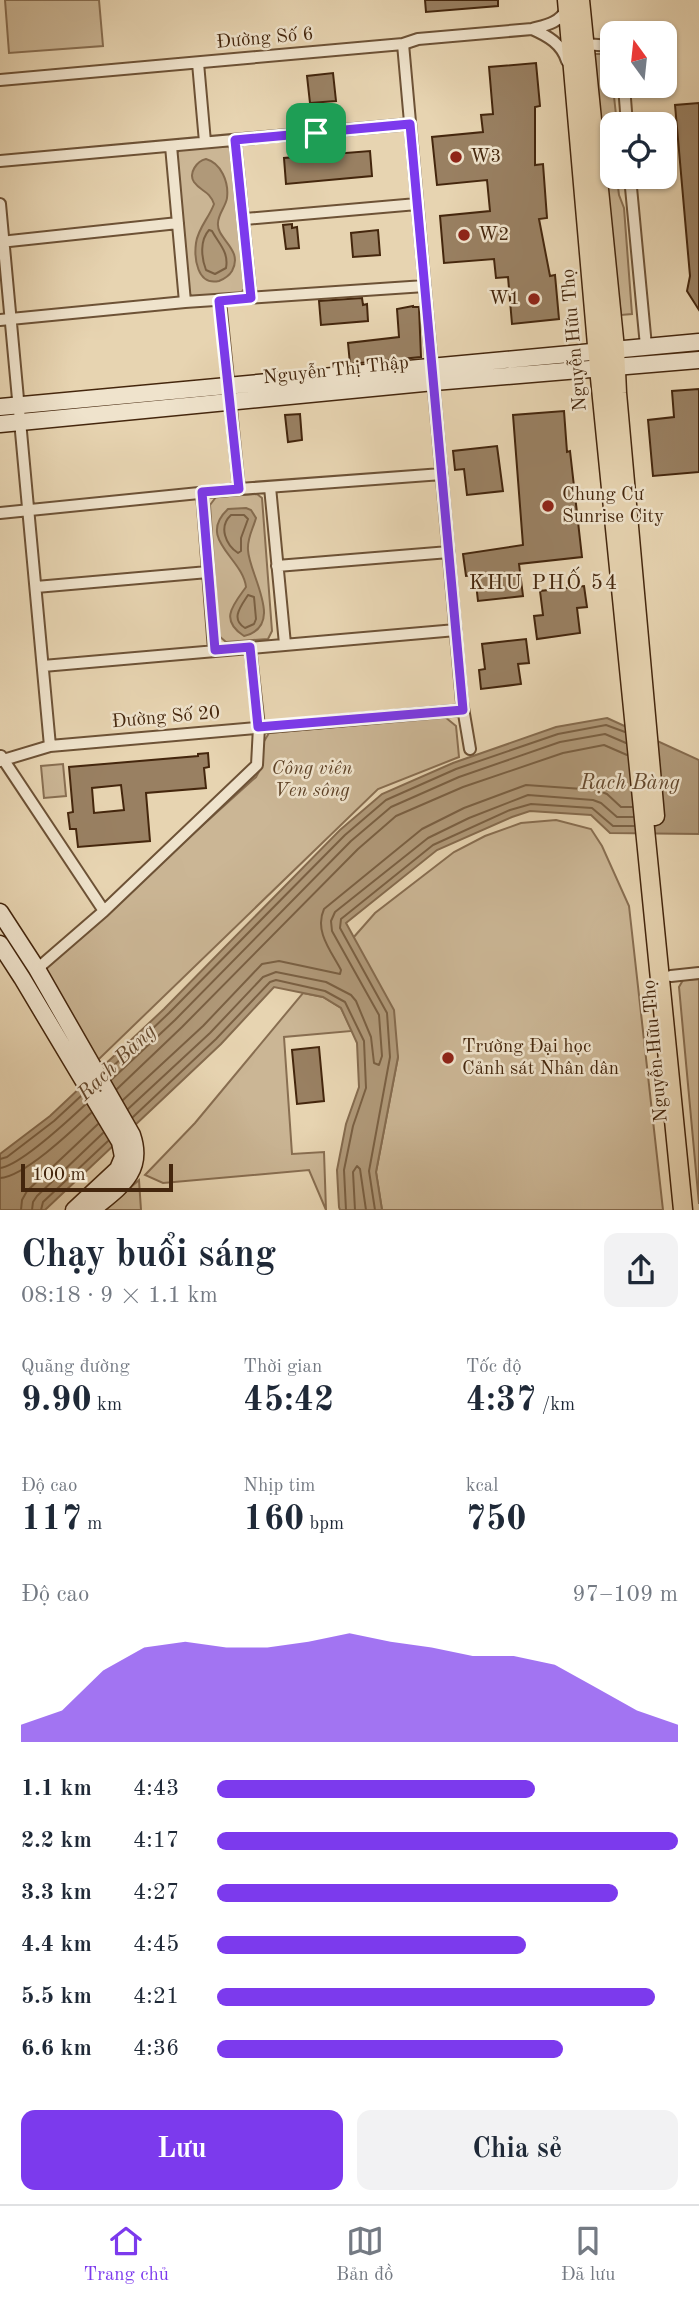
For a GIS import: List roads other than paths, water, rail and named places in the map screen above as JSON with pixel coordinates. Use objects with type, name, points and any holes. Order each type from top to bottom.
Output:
[{"type":"main road","name":"Nguyễn Hữu Thọ","points":[[567,0],[574,85],[607,359]]},
{"type":"main road","name":"Nguyễn Hữu Thọ","points":[[580,0],[607,359],[683,1210]]},
{"type":"main road","name":"Nguyễn Thị Thập","points":[[228,386],[434,374],[580,370],[643,347],[699,342]]},
{"type":"main road","points":[[640,365],[643,347]]},
{"type":"main road","name":"Nguyễn Thị Thập","points":[[21,423],[229,403],[434,374],[479,362],[579,353],[640,365],[699,360]]},
{"type":"main road","points":[[579,353],[580,370]]},
{"type":"main road","points":[[0,407],[228,386]]},
{"type":"main road","points":[[0,424],[21,423]]},
{"type":"main road","name":"Nguyễn Hữu Thọ","points":[[656,889],[671,976],[692,1210]]},
{"type":"main road","points":[[0,912],[37,969],[120,1142],[123,1157],[118,1168],[74,1210]]},
{"type":"main road","points":[[0,944],[132,1135],[136,1148],[132,1171],[125,1181],[92,1210]]},
{"type":"street","name":"Đường Số 6","points":[[0,80],[403,44],[418,39],[532,29],[562,18],[567,0]]},
{"type":"street","points":[[532,29],[547,36],[564,51],[574,85]]},
{"type":"street","points":[[403,44],[463,710],[470,750]]},
{"type":"street","points":[[584,44],[600,45]]},
{"type":"street","points":[[198,63],[205,142]]},
{"type":"street","points":[[0,161],[410,124]]},
{"type":"street","points":[[235,140],[251,298]]},
{"type":"street","points":[[171,146],[185,302]]},
{"type":"street","points":[[631,189],[643,347]]},
{"type":"street","points":[[0,204],[6,319],[20,405],[50,746]]},
{"type":"street","points":[[245,219],[417,204]]},
{"type":"street","points":[[2,242],[178,223]]},
{"type":"street","points":[[6,319],[185,302],[425,286]]},
{"type":"street","points":[[219,301],[239,489]]},
{"type":"street","points":[[0,513],[202,492],[442,474]]},
{"type":"street","points":[[270,487],[285,644]]},
{"type":"street","points":[[202,492],[215,650]]},
{"type":"street","points":[[278,566],[449,552]]},
{"type":"street","points":[[36,587],[208,572]]},
{"type":"street","points":[[43,666],[456,630]]},
{"type":"street","points":[[37,969],[104,911],[257,765],[258,727],[250,647]]},
{"type":"street","name":"Đường Số 20","points":[[1,758],[50,746],[463,710]]},
{"type":"street","points":[[1,758],[104,911]]},
{"type":"street","points":[[671,976],[699,973]]},
{"type":"water","points":[[206,159],[220,169],[225,180],[227,198],[218,220],[219,229],[235,256],[232,271],[219,281],[206,279],[202,275],[196,256],[197,238],[214,204],[210,196],[192,179],[194,168]]},
{"type":"water","points":[[228,509],[251,510],[256,518],[248,550],[264,611],[262,622],[256,630],[244,636],[236,630],[230,618],[233,606],[246,587],[243,577],[219,539],[217,530],[219,520]]},
{"type":"water","name":"Rạch Bàng","points":[[607,718],[699,760],[699,834],[610,833],[591,815],[530,811],[437,850],[346,923],[394,1010],[398,1057],[376,1172],[382,1210],[340,1210],[339,1207],[337,1170],[346,1124],[359,1087],[357,1043],[341,1008],[323,997],[274,987],[221,1044],[45,1210],[0,1210],[0,1154],[50,1116],[164,1009],[340,830],[382,794],[453,763],[556,727]]},
{"type":"place","name":"W3","points":[[456,157]]},
{"type":"place","name":"W2","points":[[464,235]]},
{"type":"place","name":"W1","points":[[534,299]]},
{"type":"place","name":"Chung Cư Sunrise City","points":[[548,506]]},
{"type":"place","name":"Trường Đại học Cảnh sát Nhân dân","points":[[448,1058]]},
{"type":"district","name":"KHU PHỐ 54","points":[[544,583]]},
{"type":"park label","name":"Công viên Ven sông","points":[[312,780]]}]
